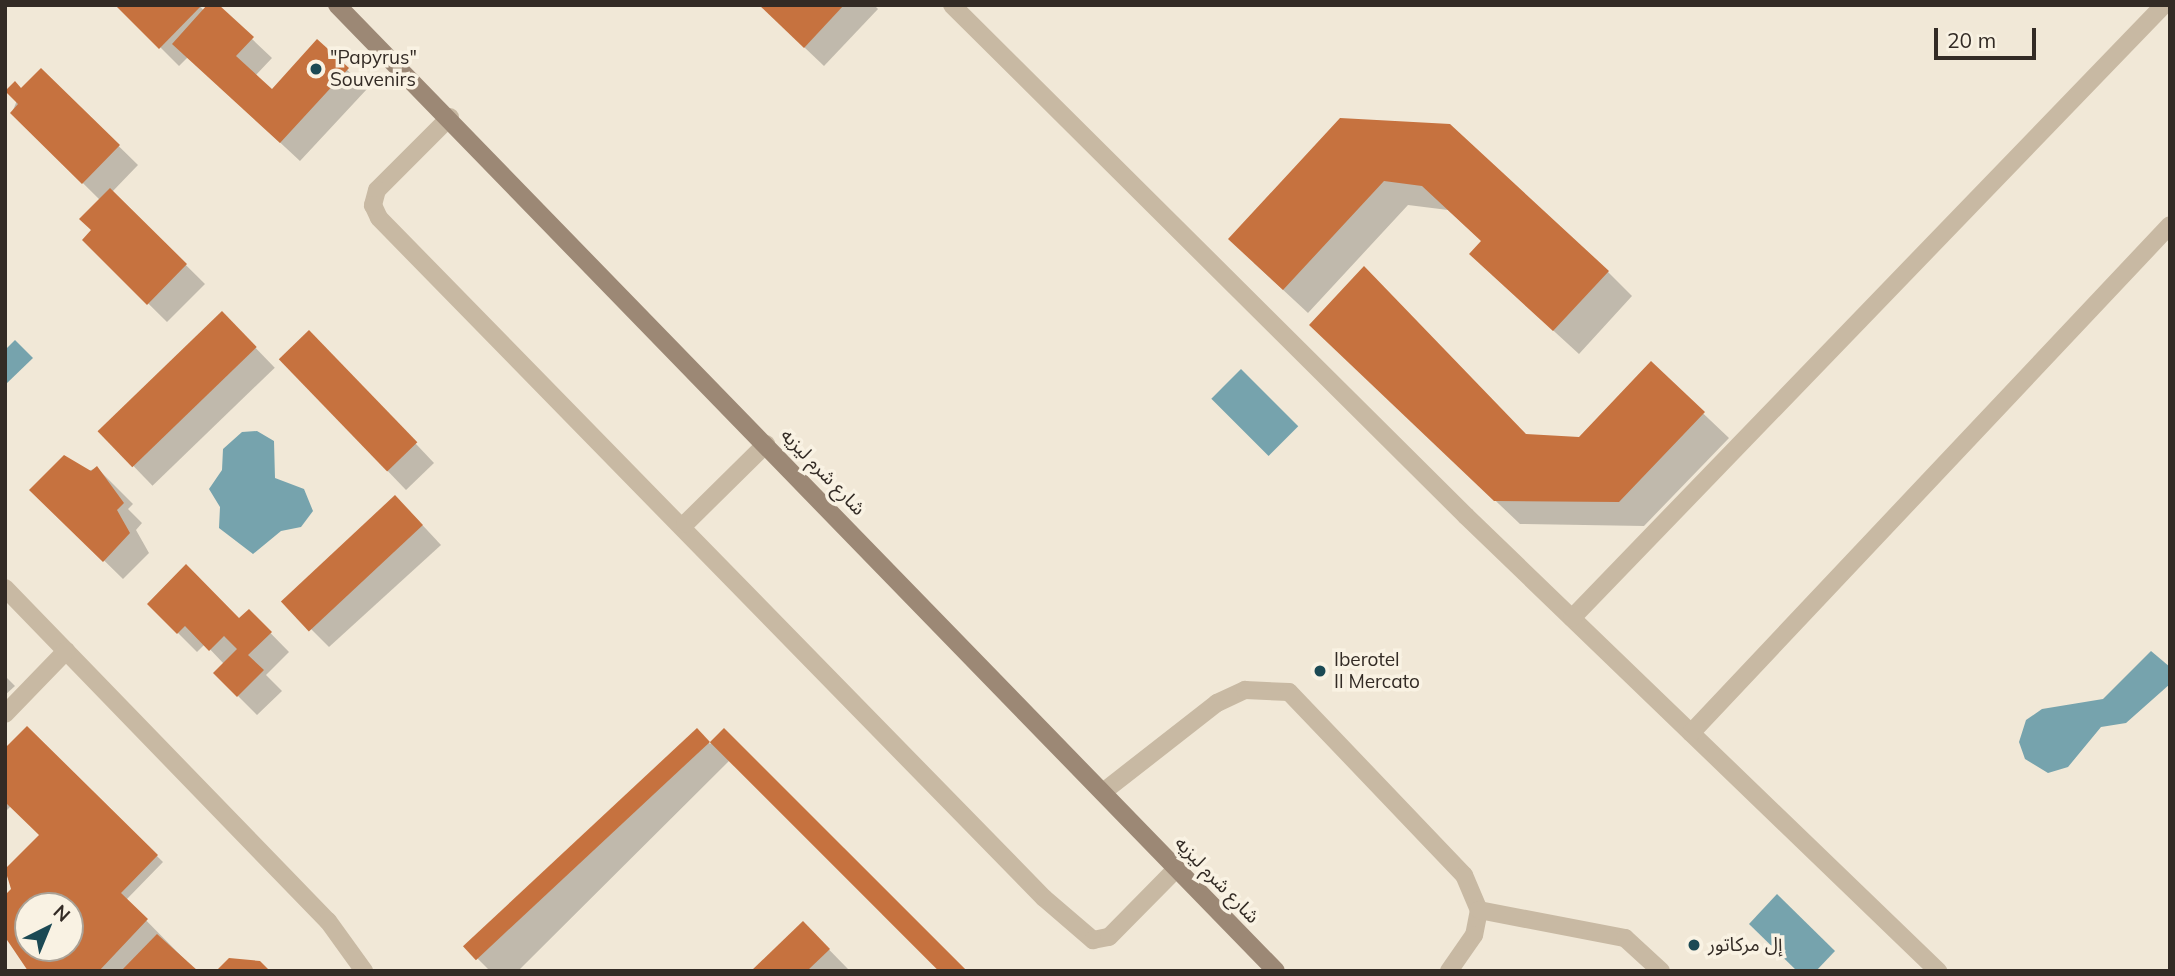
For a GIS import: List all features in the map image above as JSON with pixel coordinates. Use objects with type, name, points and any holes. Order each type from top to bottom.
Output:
[{"type":"street","name":"شارع شرم ليزيه","points":[[337,5],[450,117],[1276,971]]},
{"type":"street","points":[[952,5],[1572,618],[1938,971]]},
{"type":"street","points":[[1572,618],[2164,5]]},
{"type":"street","points":[[450,117],[377,190],[373,205],[379,218],[685,524],[1044,898],[1093,940],[1109,937],[1176,869]]},
{"type":"street","points":[[1691,733],[2170,225]]},
{"type":"street","points":[[685,524],[766,444]]},
{"type":"street","points":[[5,589],[328,921],[363,971]]},
{"type":"street","points":[[5,714],[66,651]]},
{"type":"street","points":[[1103,792],[1217,703],[1245,690],[1289,692],[1464,875],[1479,910],[1474,934],[1449,971]]},
{"type":"street","points":[[1479,910],[1625,938],[1661,971]]},
{"type":"water","points":[[15,340],[33,358],[5,385],[5,350]]},
{"type":"water","points":[[1241,369],[1298,426],[1269,456],[1211,399]]},
{"type":"water","points":[[257,431],[274,441],[275,478],[304,489],[313,511],[301,527],[281,531],[253,554],[219,528],[220,507],[209,489],[222,470],[223,449],[242,432]]},
{"type":"water","points":[[2151,651],[2170,667],[2170,684],[2126,723],[2101,727],[2068,767],[2048,773],[2025,759],[2019,742],[2026,720],[2042,709],[2103,699]]},
{"type":"water","points":[[1777,894],[1835,951],[1816,971],[1797,971],[1749,924]]},
{"type":"building","points":[[115,5],[202,5],[159,49]]},
{"type":"building","points":[[207,5],[219,5],[254,37],[236,56],[272,89],[317,39],[349,68],[280,143],[172,44]]},
{"type":"building","points":[[759,5],[844,5],[804,48]]},
{"type":"building","points":[[41,68],[120,145],[82,184],[10,113],[18,104],[5,91],[15,81],[21,88]]},
{"type":"building","points":[[1340,118],[1450,124],[1609,271],[1553,331],[1469,254],[1481,241],[1422,186],[1384,181],[1283,290],[1228,239]]},
{"type":"building","points":[[110,188],[187,264],[147,305],[82,240],[91,230],[79,219]]},
{"type":"building","points":[[1364,266],[1526,434],[1579,437],[1651,361],[1705,412],[1619,502],[1494,501],[1309,325]]},
{"type":"building","points":[[222,311],[257,347],[132,467],[98,431]]},
{"type":"building","points":[[309,330],[417,442],[387,471],[279,359]]},
{"type":"building","points":[[64,455],[91,471],[97,466],[124,503],[117,510],[130,533],[103,562],[29,490]]},
{"type":"building","points":[[395,495],[423,525],[309,631],[281,601]]},
{"type":"building","points":[[186,564],[239,618],[249,609],[272,632],[248,655],[264,670],[237,697],[213,673],[237,649],[224,636],[209,651],[185,626],[177,634],[147,604]]},
{"type":"building","points":[[27,726],[158,855],[121,893],[148,919],[99,971],[28,971],[22,962],[84,962],[84,892],[14,892],[14,950],[5,937],[5,895],[11,889],[5,869],[39,835],[5,802],[5,748]]},
{"type":"building","points":[[697,728],[710,742],[476,960],[463,946]]},
{"type":"building","points":[[724,728],[966,970],[939,971],[710,742]]},
{"type":"building","points":[[803,921],[830,949],[807,971],[751,971]]},
{"type":"building","points":[[157,934],[198,971],[121,971]]},
{"type":"building","points":[[229,958],[260,961],[270,971],[216,971]]},
{"type":"place","name":"\"Papyrus\" Souvenirs","points":[[316,69]]},
{"type":"place","name":"Iberotel Il Mercato","points":[[1320,671]]},
{"type":"place","name":"إل مركاتور","points":[[1694,945]]}]
